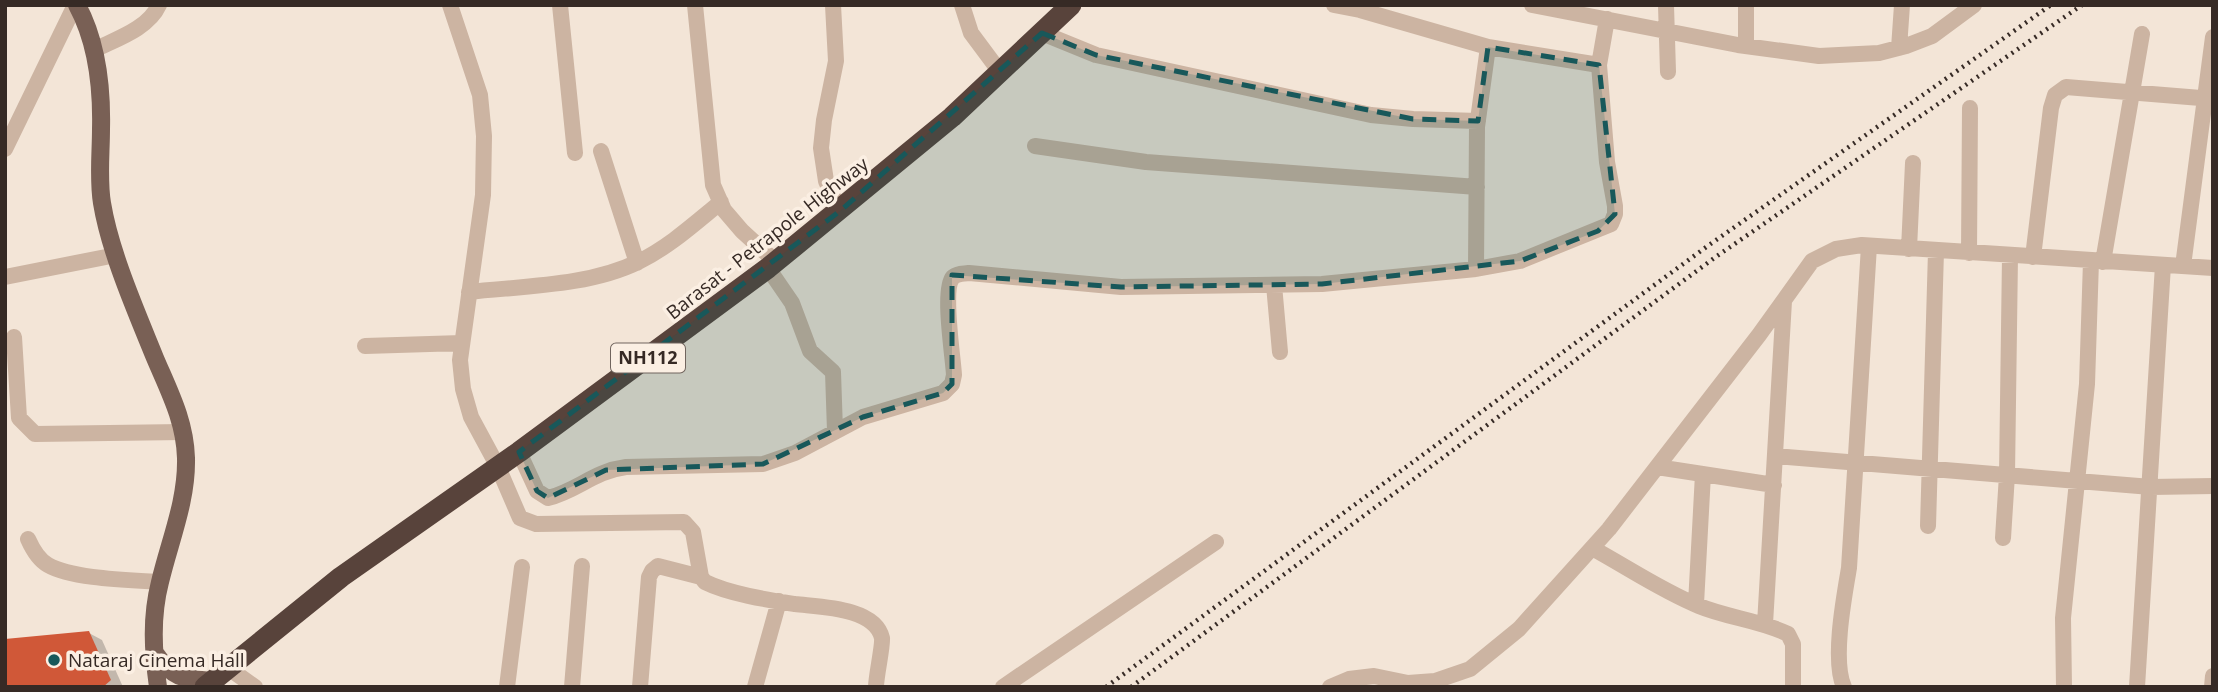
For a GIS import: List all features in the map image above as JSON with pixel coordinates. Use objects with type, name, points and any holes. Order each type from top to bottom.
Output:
[{"type":"highway","name":"Barasat - Petrapole Highway","points":[[215,678],[341,577],[519,452],[772,265],[952,117],[1072,5]]},
{"type":"main road","points":[[76,5],[85,20],[94,50],[100,95],[101,201],[116,255],[184,432],[186,474],[179,515],[160,582],[153,628],[158,687]]},
{"type":"main road","points":[[153,650],[172,674],[190,680],[215,678]]},
{"type":"street","points":[[5,149],[76,5]]},
{"type":"street","points":[[94,50],[152,18],[159,5]]},
{"type":"street","points":[[450,5],[480,95],[484,136],[483,195],[460,360],[463,389],[471,417],[498,467],[520,518],[536,524],[684,522],[693,532],[701,577]]},
{"type":"street","points":[[560,5],[575,153]]},
{"type":"street","points":[[695,5],[713,186],[724,210],[772,265],[792,303],[810,351],[833,372],[835,431]]},
{"type":"street","points":[[833,5],[836,61],[821,148],[826,181],[840,211]]},
{"type":"street","points":[[962,5],[971,33],[1000,72]]},
{"type":"street","points":[[1334,5],[1488,47],[1600,65]]},
{"type":"street","points":[[1532,5],[1746,46],[1819,56],[1879,53],[1899,48],[1932,36],[1974,5]]},
{"type":"street","points":[[1666,5],[1668,72]]},
{"type":"street","points":[[1746,5],[1746,46]]},
{"type":"street","points":[[1899,48],[1902,5]]},
{"type":"street","points":[[519,452],[537,491],[548,498],[561,495],[606,470],[626,467],[763,464],[796,453],[863,417],[943,393],[952,384],[954,375],[948,293],[951,280],[957,274],[1121,287],[1322,285],[1476,269],[1520,261],[1611,224],[1615,214],[1607,162],[1600,65],[1607,19]]},
{"type":"street","points":[[1042,33],[1096,55],[1371,115],[1413,120],[1478,121]]},
{"type":"street","points":[[2064,687],[2063,618],[2097,261],[2133,92],[2142,34]]},
{"type":"street","points":[[2183,267],[2209,98],[2213,37]]},
{"type":"street","points":[[1476,269],[1478,121],[1488,47]]},
{"type":"street","points":[[2033,257],[2051,108],[2055,95],[2066,88],[2209,98]]},
{"type":"street","points":[[1969,254],[1970,108]]},
{"type":"street","points":[[1035,146],[1159,163],[1477,187]]},
{"type":"street","points":[[601,151],[637,263]]},
{"type":"street","points":[[1909,249],[1913,163]]},
{"type":"street","points":[[469,292],[591,278],[637,263],[672,242],[721,202]]},
{"type":"street","points":[[1330,687],[1349,679],[1374,676],[1408,683],[1435,681],[1470,669],[1519,629],[1592,548],[1657,467],[1812,261],[1836,249],[1870,246],[2213,268]]},
{"type":"street","points":[[1844,687],[1839,670],[1842,615],[1849,568],[1870,246]]},
{"type":"street","points":[[1928,526],[1936,251]]},
{"type":"street","points":[[5,277],[116,255]]},
{"type":"street","points":[[2003,538],[2007,475],[2010,256]]},
{"type":"street","points":[[2137,687],[2163,265]]},
{"type":"street","points":[[1274,285],[1280,352]]},
{"type":"street","points":[[1765,624],[1784,301]]},
{"type":"street","points":[[14,337],[19,418],[35,434],[184,432]]},
{"type":"street","points":[[365,346],[462,343]]},
{"type":"street","points":[[1775,456],[2076,482],[2151,487],[2213,486]]},
{"type":"street","points":[[1657,467],[1774,485]]},
{"type":"street","points":[[1696,604],[1703,474]]},
{"type":"street","points":[[28,539],[33,550],[48,565],[76,574],[160,582]]},
{"type":"street","points":[[1003,687],[1216,542]]},
{"type":"street","points":[[1592,548],[1696,604],[1719,613],[1765,624],[1788,634],[1792,638],[1793,687]]},
{"type":"street","points":[[572,687],[582,566]]},
{"type":"street","points":[[640,687],[649,577],[658,566],[701,577],[711,585],[779,601],[843,610],[862,617],[874,625],[882,639],[876,687]]},
{"type":"street","points":[[507,687],[522,567]]},
{"type":"street","points":[[755,687],[779,601]]},
{"type":"street","points":[[2212,687],[2213,676]]},
{"type":"street","points":[[215,678],[255,687]]},
{"type":"highlighted area","points":[[1042,33],[1096,55],[1413,119],[1478,121],[1488,47],[1599,65],[1615,214],[1598,231],[1520,261],[1322,284],[1121,287],[952,275],[952,384],[943,393],[863,417],[763,464],[606,470],[548,498],[537,491],[519,452],[840,211]]},
{"type":"building","name":"Nataraj Cinema Hall","points":[[89,631],[111,680],[103,687],[5,687],[5,639]]},
{"type":"railway","points":[[1106,687],[1709,245],[2051,5]]},
{"type":"railway","points":[[1131,687],[1717,256],[2082,5]]},
{"type":"place","name":"Nataraj Cinema Hall","points":[[54,660]]}]
